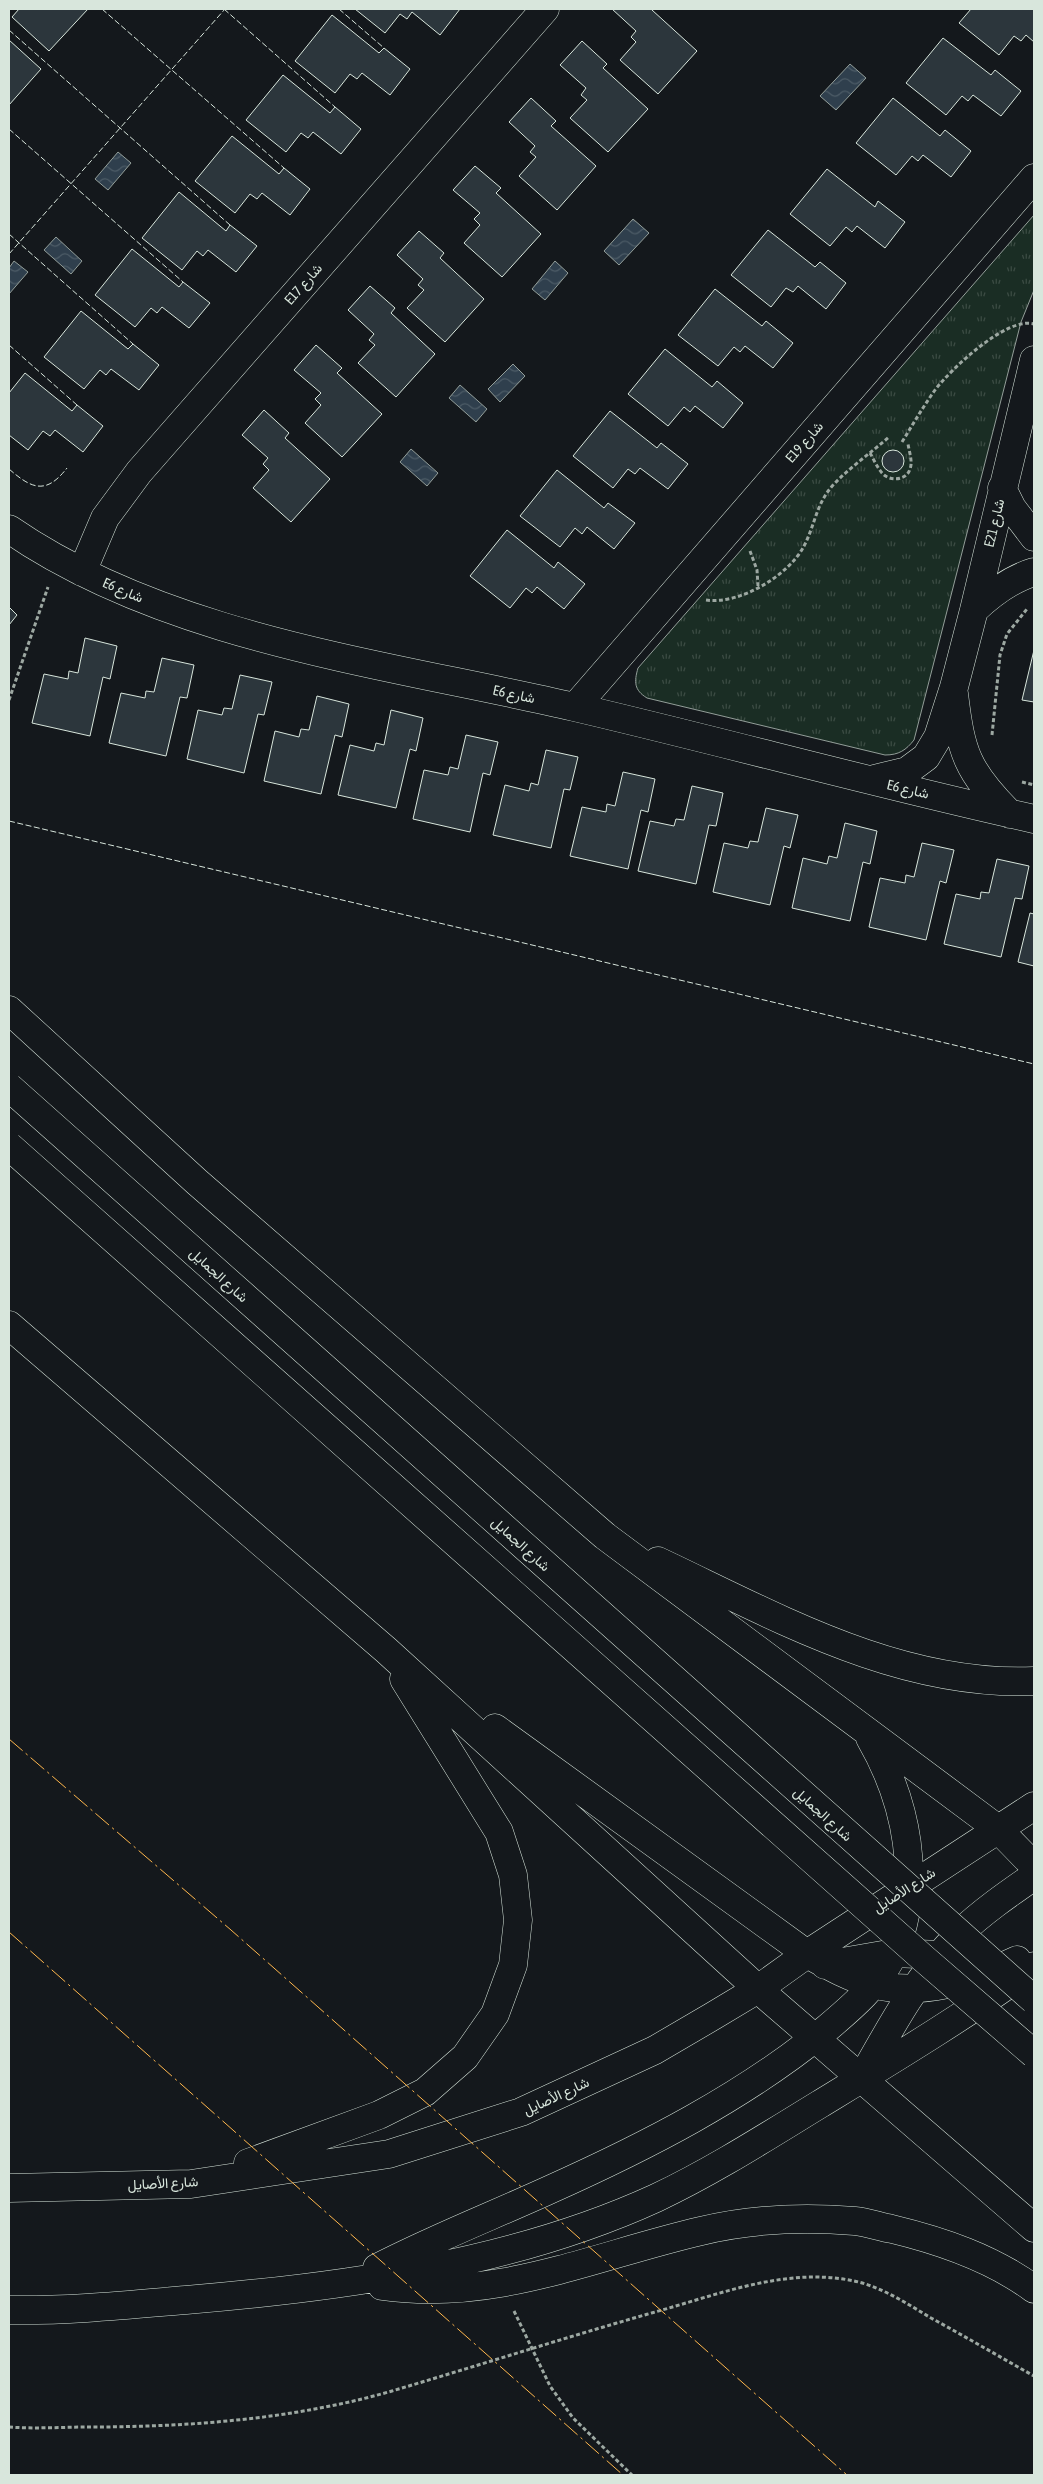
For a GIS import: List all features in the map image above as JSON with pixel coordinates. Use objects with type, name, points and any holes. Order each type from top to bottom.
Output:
[{"type":"main road","name":"E17 شارع","points":[[70,566],[138,472],[545,9]]},
{"type":"main road","name":"E19 شارع","points":[[575,707],[1034,178]]},
{"type":"main road","name":"E21 شارع","points":[[869,780],[907,771],[926,757],[938,736],[954,687],[974,610],[1034,360]]},
{"type":"main road","points":[[1002,488],[1012,508],[1034,537]]},
{"type":"main road","name":"E6 شارع","points":[[9,529],[70,566],[137,596],[251,634],[575,707],[1022,816]]},
{"type":"main road","points":[[974,610],[990,595],[1010,582],[1034,572]]},
{"type":"main road","name":"E21 شارع","points":[[954,687],[962,747],[973,772],[1022,816]]},
{"type":"main road","points":[[9,1010],[197,1182],[605,1536],[998,1829],[1034,1866]]},
{"type":"main road","name":"شارع الجمايل","points":[[9,1087],[1034,2000]]},
{"type":"main road","points":[[9,1146],[916,1952],[1034,2054]]},
{"type":"main road","points":[[9,1325],[386,1650],[758,1989],[1034,2228]]},
{"type":"main road","points":[[605,1536],[818,1636],[882,1660],[950,1676],[1018,1682],[1034,1681]]},
{"type":"main road","points":[[386,1650],[816,1959],[873,1985],[914,1990],[1026,1968]]},
{"type":"main road","points":[[191,2184],[378,2115],[425,2092],[464,2057],[495,2014],[513,1965],[518,1920],[513,1875],[499,1832],[386,1650]]},
{"type":"main road","points":[[348,2282],[446,2233],[547,2191],[655,2138],[753,2081],[814,2038],[873,1985],[894,1953],[903,1921],[908,1888],[908,1846],[900,1805],[886,1766],[865,1730]]},
{"type":"main road","name":"شارع الأصايل","points":[[9,2188],[191,2184],[389,2154],[521,2112],[656,2050],[758,1989],[816,1959],[908,1888],[1034,1806]]},
{"type":"main road","points":[[861,2079],[914,1990],[940,1955],[980,1916],[1034,1876]]},
{"type":"main road","points":[[816,1959],[894,1953],[940,1955],[1026,1968]]},
{"type":"main road","points":[[9,2310],[140,2304],[243,2295],[348,2282],[470,2259],[566,2232],[654,2198],[749,2150],[861,2079],[1026,1968]]},
{"type":"main road","points":[[348,2282],[425,2289],[464,2288],[539,2276],[701,2231],[783,2220],[857,2221],[906,2233],[973,2255],[1000,2267],[1034,2289]]},
{"type":"path","points":[[902,442],[937,388],[959,365],[1010,327],[1021,322],[1034,324]]},
{"type":"path","points":[[678,587],[697,598],[718,602],[740,598],[776,577],[792,564],[804,547],[822,500],[830,488],[888,437]]},
{"type":"path","points":[[870,453],[882,474],[890,479],[898,479],[905,476],[910,469],[908,444]]},
{"type":"path","points":[[9,700],[70,566]]},
{"type":"path","points":[[992,743],[1000,655],[1007,634],[1027,609]]},
{"type":"path","points":[[1014,780],[1034,785]]},
{"type":"path","points":[[9,2427],[128,2427],[256,2417],[323,2406],[390,2392],[531,2348],[738,2289],[776,2280],[814,2277],[851,2280],[888,2294],[1034,2376]]},
{"type":"path","points":[[502,2282],[550,2386],[573,2418],[632,2475]]},
{"type":"green space","points":[[1034,215],[1034,290],[1021,322],[914,740],[902,751],[885,755],[647,698],[643,695],[636,685],[638,668]]},
{"type":"water","points":[[850,64],[866,78],[836,110],[820,96]]},
{"type":"water","points":[[118,152],[131,163],[108,190],[95,179]]},
{"type":"water","points":[[633,219],[649,233],[619,265],[604,251]]},
{"type":"water","points":[[56,237],[82,261],[71,274],[44,250]]},
{"type":"water","points":[[14,261],[28,272],[9,294],[9,268]]},
{"type":"water","points":[[555,261],[568,273],[545,300],[532,289]]},
{"type":"water","points":[[513,364],[525,376],[500,402],[488,389]]},
{"type":"water","points":[[460,385],[487,409],[476,422],[449,398]]},
{"type":"water","points":[[411,449],[438,473],[427,486],[400,462]]},
{"type":"building","points":[[19,9],[88,9],[49,51],[12,17]]},
{"type":"building","points":[[355,9],[460,9],[440,35],[412,12],[407,19],[400,14],[385,33]]},
{"type":"building","points":[[612,9],[654,9],[652,10],[697,51],[658,94],[620,60],[636,42],[631,37],[636,31]]},
{"type":"building","points":[[971,9],[1034,9],[1034,42],[1026,35],[1021,41],[1014,36],[999,55],[959,23]]},
{"type":"building","points":[[332,15],[379,53],[384,48],[410,69],[390,95],[362,73],[357,79],[350,74],[335,93],[295,61]]},
{"type":"building","points":[[943,38],[991,75],[995,70],[1021,91],[1001,116],[973,95],[968,101],[962,96],[946,115],[906,83]]},
{"type":"building","points":[[9,40],[41,69],[9,105]]},
{"type":"building","points":[[582,41],[607,64],[603,68],[648,109],[608,152],[570,118],[587,100],[581,95],[586,88],[560,65]]},
{"type":"building","points":[[283,75],[330,113],[335,107],[361,129],[341,154],[313,132],[308,138],[301,133],[286,152],[246,120]]},
{"type":"building","points":[[531,98],[556,121],[551,126],[596,166],[557,210],[519,176],[536,157],[530,152],[535,146],[509,122]]},
{"type":"building","points":[[893,98],[940,136],[945,130],[971,151],[951,177],[923,155],[918,161],[912,156],[896,175],[856,143]]},
{"type":"building","points":[[232,136],[279,174],[284,168],[310,189],[290,215],[262,193],[257,199],[250,194],[235,213],[195,181]]},
{"type":"building","points":[[475,166],[501,188],[496,193],[541,234],[502,277],[464,243],[480,225],[474,219],[480,213],[453,190]]},
{"type":"building","points":[[827,169],[875,207],[878,201],[905,222],[885,248],[857,226],[852,232],[846,227],[830,246],[790,214]]},
{"type":"building","points":[[179,192],[226,231],[230,225],[257,246],[236,272],[208,250],[203,256],[197,251],[182,270],[142,238]]},
{"type":"building","points":[[768,230],[815,267],[820,262],[846,283],[826,309],[798,286],[793,292],[786,288],[771,307],[731,275]]},
{"type":"building","points":[[419,231],[444,253],[440,258],[484,299],[445,342],[407,308],[424,290],[418,285],[423,279],[397,255]]},
{"type":"building","points":[[132,249],[179,287],[183,282],[210,303],[189,328],[162,307],[157,313],[151,308],[135,327],[95,295]]},
{"type":"building","points":[[370,286],[395,308],[391,313],[435,354],[396,397],[358,363],[375,345],[369,340],[374,334],[348,310]]},
{"type":"building","points":[[715,289],[762,326],[766,321],[793,343],[773,368],[745,346],[740,352],[734,347],[718,366],[678,335]]},
{"type":"building","points":[[81,311],[128,349],[133,344],[159,365],[139,390],[111,369],[106,375],[100,370],[84,389],[44,357]]},
{"type":"building","points":[[316,345],[342,368],[337,373],[382,414],[342,457],[305,423],[321,405],[315,399],[321,393],[294,370]]},
{"type":"building","points":[[665,349],[712,387],[717,381],[743,403],[723,428],[695,406],[690,412],[684,407],[668,426],[628,394]]},
{"type":"building","points":[[25,373],[72,411],[77,405],[103,426],[83,452],[55,430],[50,436],[43,431],[28,450],[9,435],[9,393]]},
{"type":"building","points":[[264,410],[289,433],[285,438],[330,479],[291,522],[253,488],[269,470],[263,464],[268,458],[242,435]]},
{"type":"building","points":[[610,411],[657,448],[661,443],[688,464],[668,489],[640,468],[635,474],[628,469],[613,488],[573,456]]},
{"type":"building","points":[[893,450],[901,453],[904,461],[901,469],[893,472],[885,469],[882,461],[885,453]]},
{"type":"building","points":[[557,470],[604,508],[608,503],[635,523],[614,549],[587,527],[582,534],[575,528],[560,547],[520,516]]},
{"type":"building","points":[[507,530],[554,568],[558,562],[585,584],[564,609],[537,587],[532,593],[526,588],[510,608],[470,576]]},
{"type":"building","points":[[9,607],[17,615],[9,625]]},
{"type":"building","points":[[85,638],[117,646],[110,679],[103,677],[90,736],[32,723],[44,674],[68,679],[69,671],[78,673]]},
{"type":"building","points":[[1034,650],[1034,702],[1022,700]]},
{"type":"building","points":[[162,658],[194,665],[187,698],[180,697],[166,756],[109,743],[121,693],[145,698],[146,691],[154,692]]},
{"type":"building","points":[[240,675],[272,682],[264,715],[258,714],[244,773],[187,759],[198,710],[222,715],[224,708],[232,709]]},
{"type":"building","points":[[317,696],[349,704],[342,737],[335,735],[321,794],[264,781],[275,731],[299,737],[301,729],[309,730]]},
{"type":"building","points":[[391,710],[423,718],[416,751],[410,749],[396,808],[338,795],[350,745],[374,751],[376,743],[384,745]]},
{"type":"building","points":[[466,735],[498,742],[490,775],[483,773],[470,832],[413,819],[424,770],[448,775],[450,767],[458,769]]},
{"type":"building","points":[[546,750],[578,757],[570,790],[564,789],[551,848],[493,835],[505,785],[529,791],[531,783],[538,785]]},
{"type":"building","points":[[623,772],[655,779],[648,812],[641,810],[628,869],[570,856],[582,807],[606,812],[607,804],[615,806]]},
{"type":"building","points":[[692,786],[723,793],[716,826],[709,825],[696,884],[638,871],[650,821],[674,826],[676,819],[684,820]]},
{"type":"building","points":[[766,808],[798,815],[790,848],[784,846],[770,905],[713,892],[724,843],[748,848],[750,841],[758,842]]},
{"type":"building","points":[[845,823],[877,831],[870,864],[863,862],[850,921],[792,908],[803,858],[827,864],[829,856],[837,858]]},
{"type":"building","points":[[922,843],[954,850],[946,883],[940,881],[926,940],[869,927],[880,878],[905,883],[906,875],[914,877]]},
{"type":"building","points":[[997,859],[1029,866],[1022,899],[1015,898],[1001,957],[944,944],[956,894],[980,899],[981,892],[989,893]]},
{"type":"building","points":[[1030,913],[1034,914],[1034,966],[1018,962]]},
{"type":"fence","points":[[102,9],[284,168]]},
{"type":"fence","points":[[224,9],[335,107]]},
{"type":"fence","points":[[9,254],[225,9]]},
{"type":"fence","points":[[339,9],[384,48]]},
{"type":"fence","points":[[9,30],[230,225]]},
{"type":"fence","points":[[9,129],[183,282]]},
{"type":"fence","points":[[9,234],[133,344]]},
{"type":"fence","points":[[9,345],[77,405]]},
{"type":"fence","points":[[9,469],[32,485],[39,486],[52,482],[67,468]]},
{"type":"fence","points":[[9,821],[1034,1064]]},
{"type":"power","points":[[9,1739],[231,1930],[847,2475]]},
{"type":"power","points":[[9,1932],[623,2475]]}]
